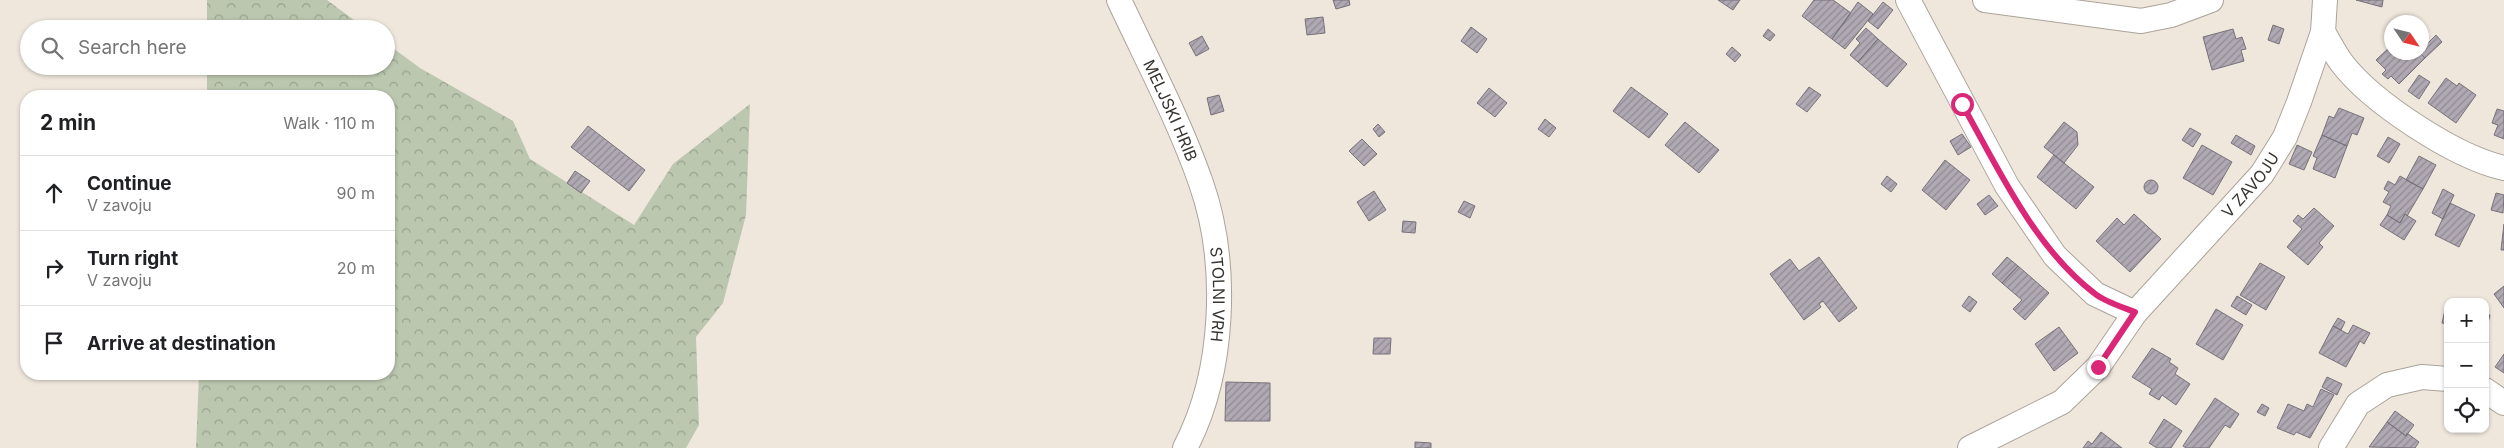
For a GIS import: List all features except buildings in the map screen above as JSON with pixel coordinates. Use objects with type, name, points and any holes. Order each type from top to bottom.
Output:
[{"type":"street","name":"MELJSKI HRIB","points":[[1119,0],[1187,145],[1202,184],[1213,225]]},
{"type":"street","points":[[1908,0],[2007,186],[2055,256],[2095,294],[2135,312]]},
{"type":"street","points":[[1985,0],[2141,21],[2171,15],[2211,0]]},
{"type":"street","name":"V ZAVOJU","points":[[1970,448],[2062,402],[2098,367],[2135,312],[2262,174],[2288,128],[2323,32],[2325,0]]},
{"type":"street","points":[[2323,32],[2341,62],[2370,92],[2444,145],[2485,164],[2504,168]]},
{"type":"street","name":"STOLNI VRH","points":[[1185,448],[1199,422],[1212,374],[1220,308],[1213,225]]},
{"type":"street","points":[[2331,448],[2358,404],[2387,385],[2422,377],[2444,379]]},
{"type":"street","points":[[2489,393],[2504,402]]},
{"type":"green space","points":[[207,0],[327,0],[354,20],[207,20]]},
{"type":"green space","points":[[395,50],[420,68],[513,121],[530,159],[634,225],[673,164],[750,104],[746,215],[723,303],[696,337],[699,425],[686,448],[196,448],[199,380],[395,380],[395,90],[207,90],[207,75],[395,75]]},
{"type":"route","points":[[1962,104],[2007,186],[2055,256],[2095,294],[2135,312],[2098,367]]}]
